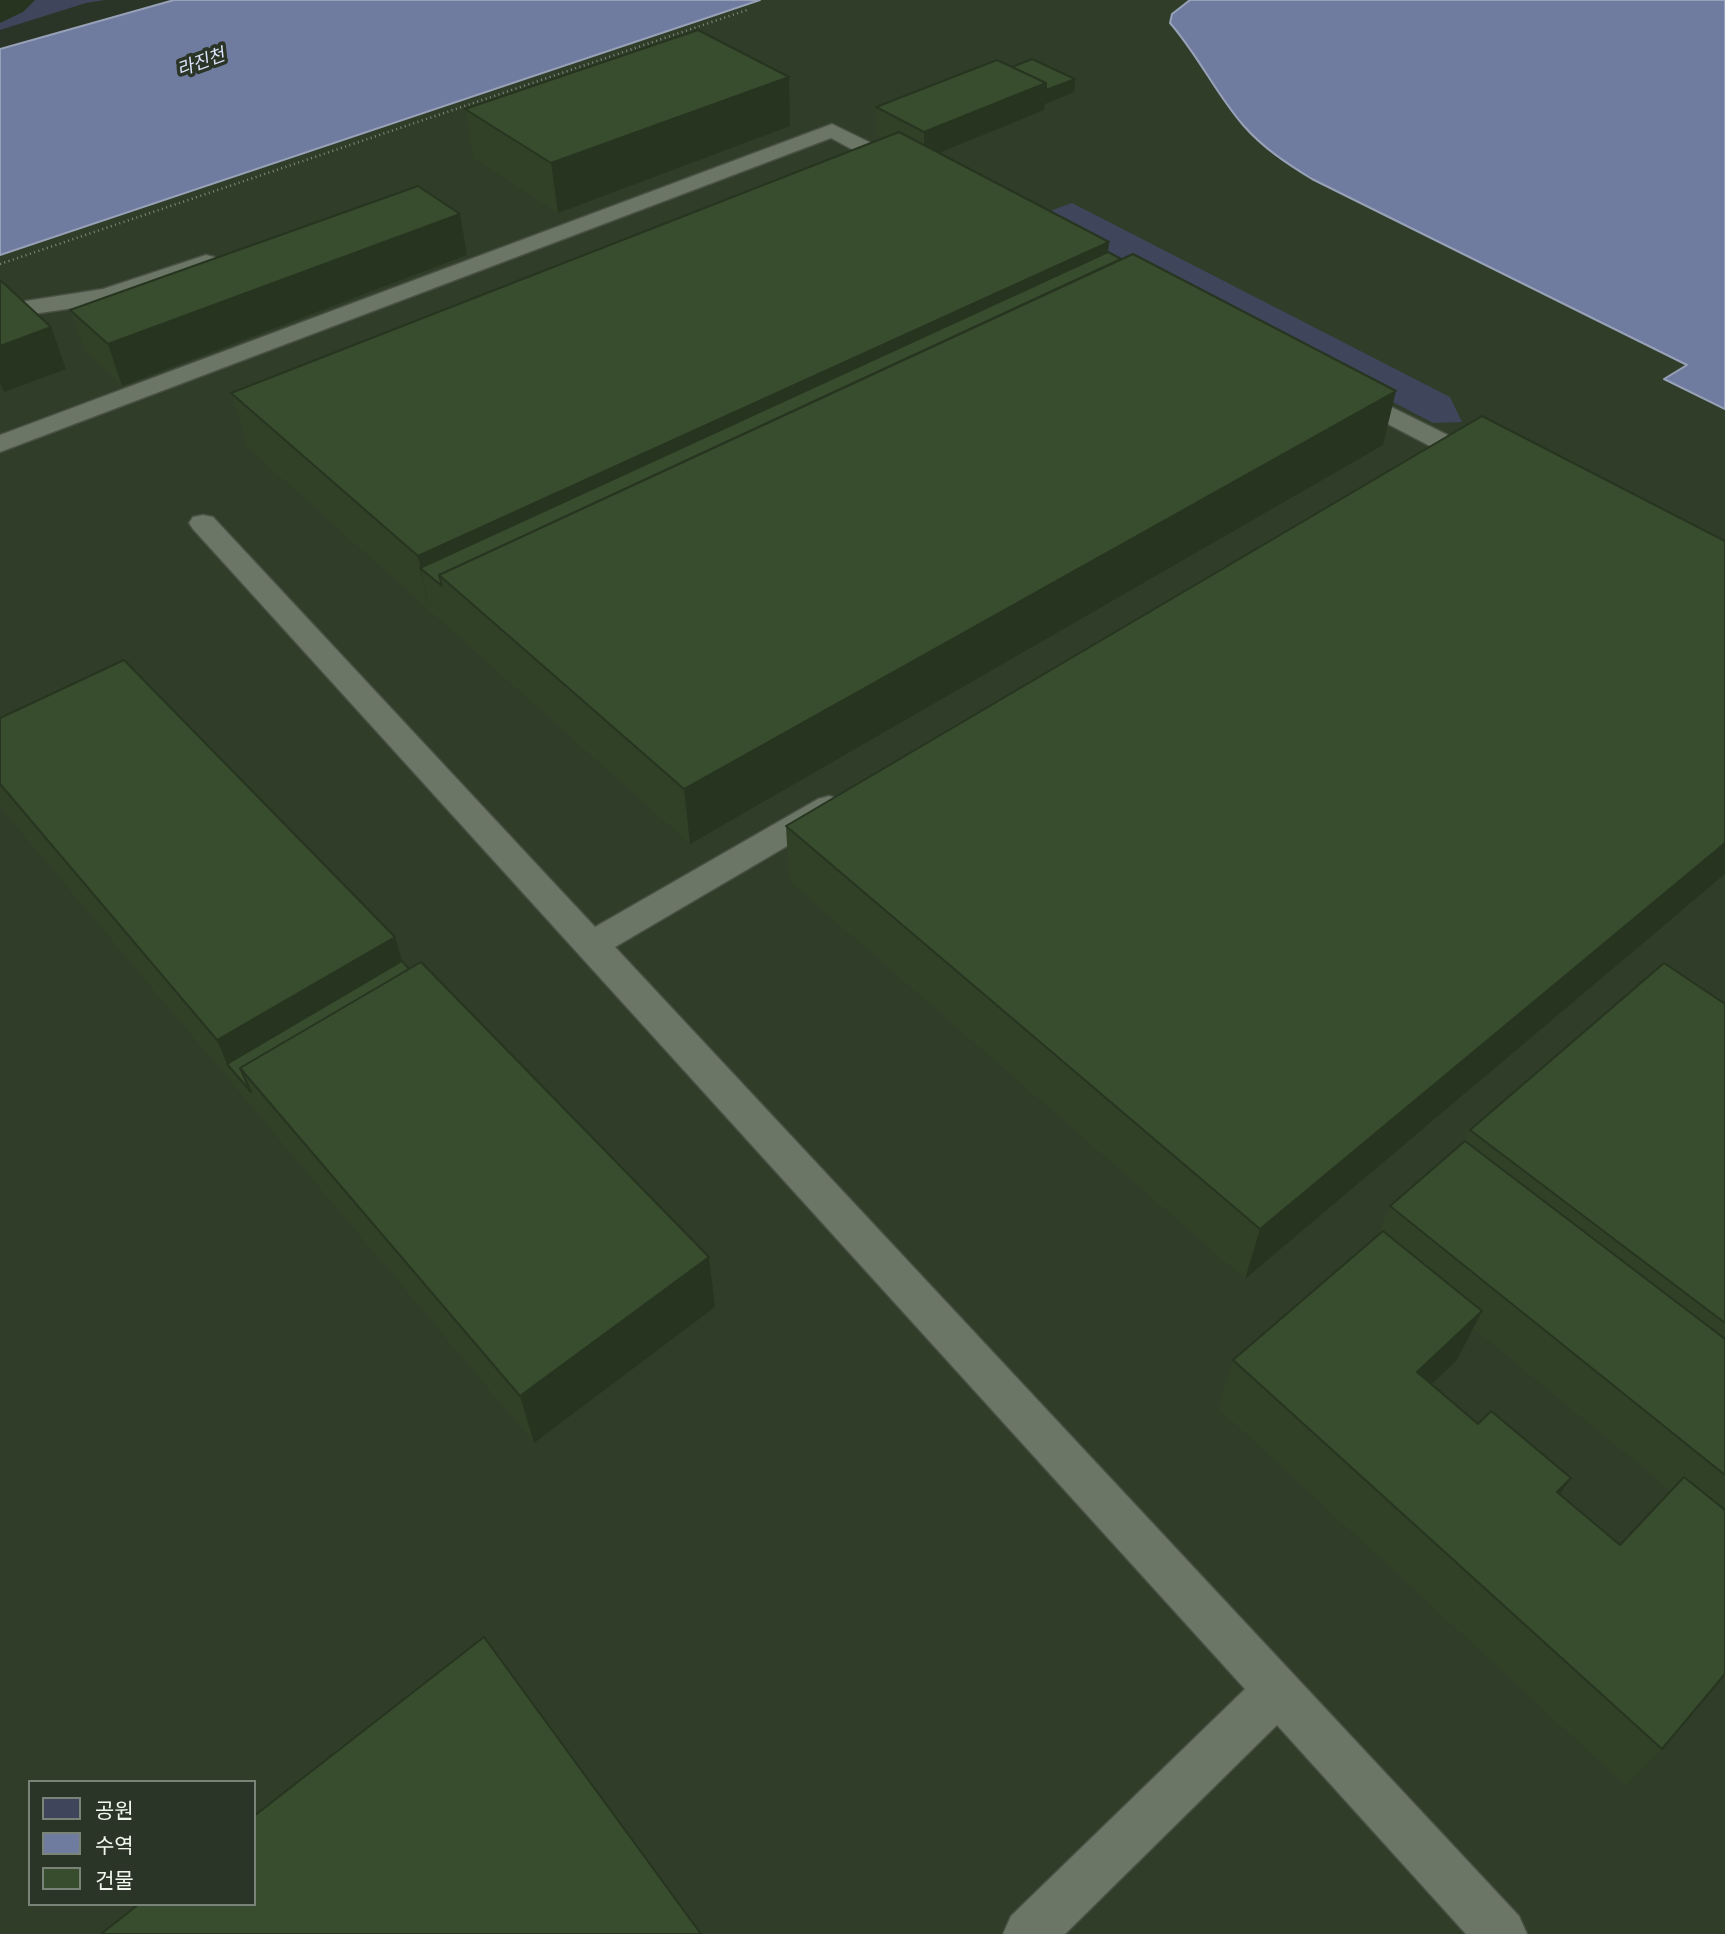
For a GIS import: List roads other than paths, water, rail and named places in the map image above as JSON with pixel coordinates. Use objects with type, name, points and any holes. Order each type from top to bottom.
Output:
[{"type":"lane","points":[[0,444],[832,130],[929,181]]},
{"type":"lane","points":[[0,312],[107,296],[224,256]]},
{"type":"lane","points":[[1325,382],[1436,452],[1509,478]]},
{"type":"lane","points":[[203,523],[1501,1934]]},
{"type":"lane","points":[[592,945],[857,790]]},
{"type":"lane","points":[[1029,1934],[1278,1690]]},
{"type":"water","name":"라진천","points":[[174,0],[760,0],[0,255],[0,49]]},
{"type":"water","points":[[1190,0],[1725,0],[1725,409],[1664,379],[1687,365],[1312,179],[1275,155],[1233,113],[1170,23],[1172,14]]}]
